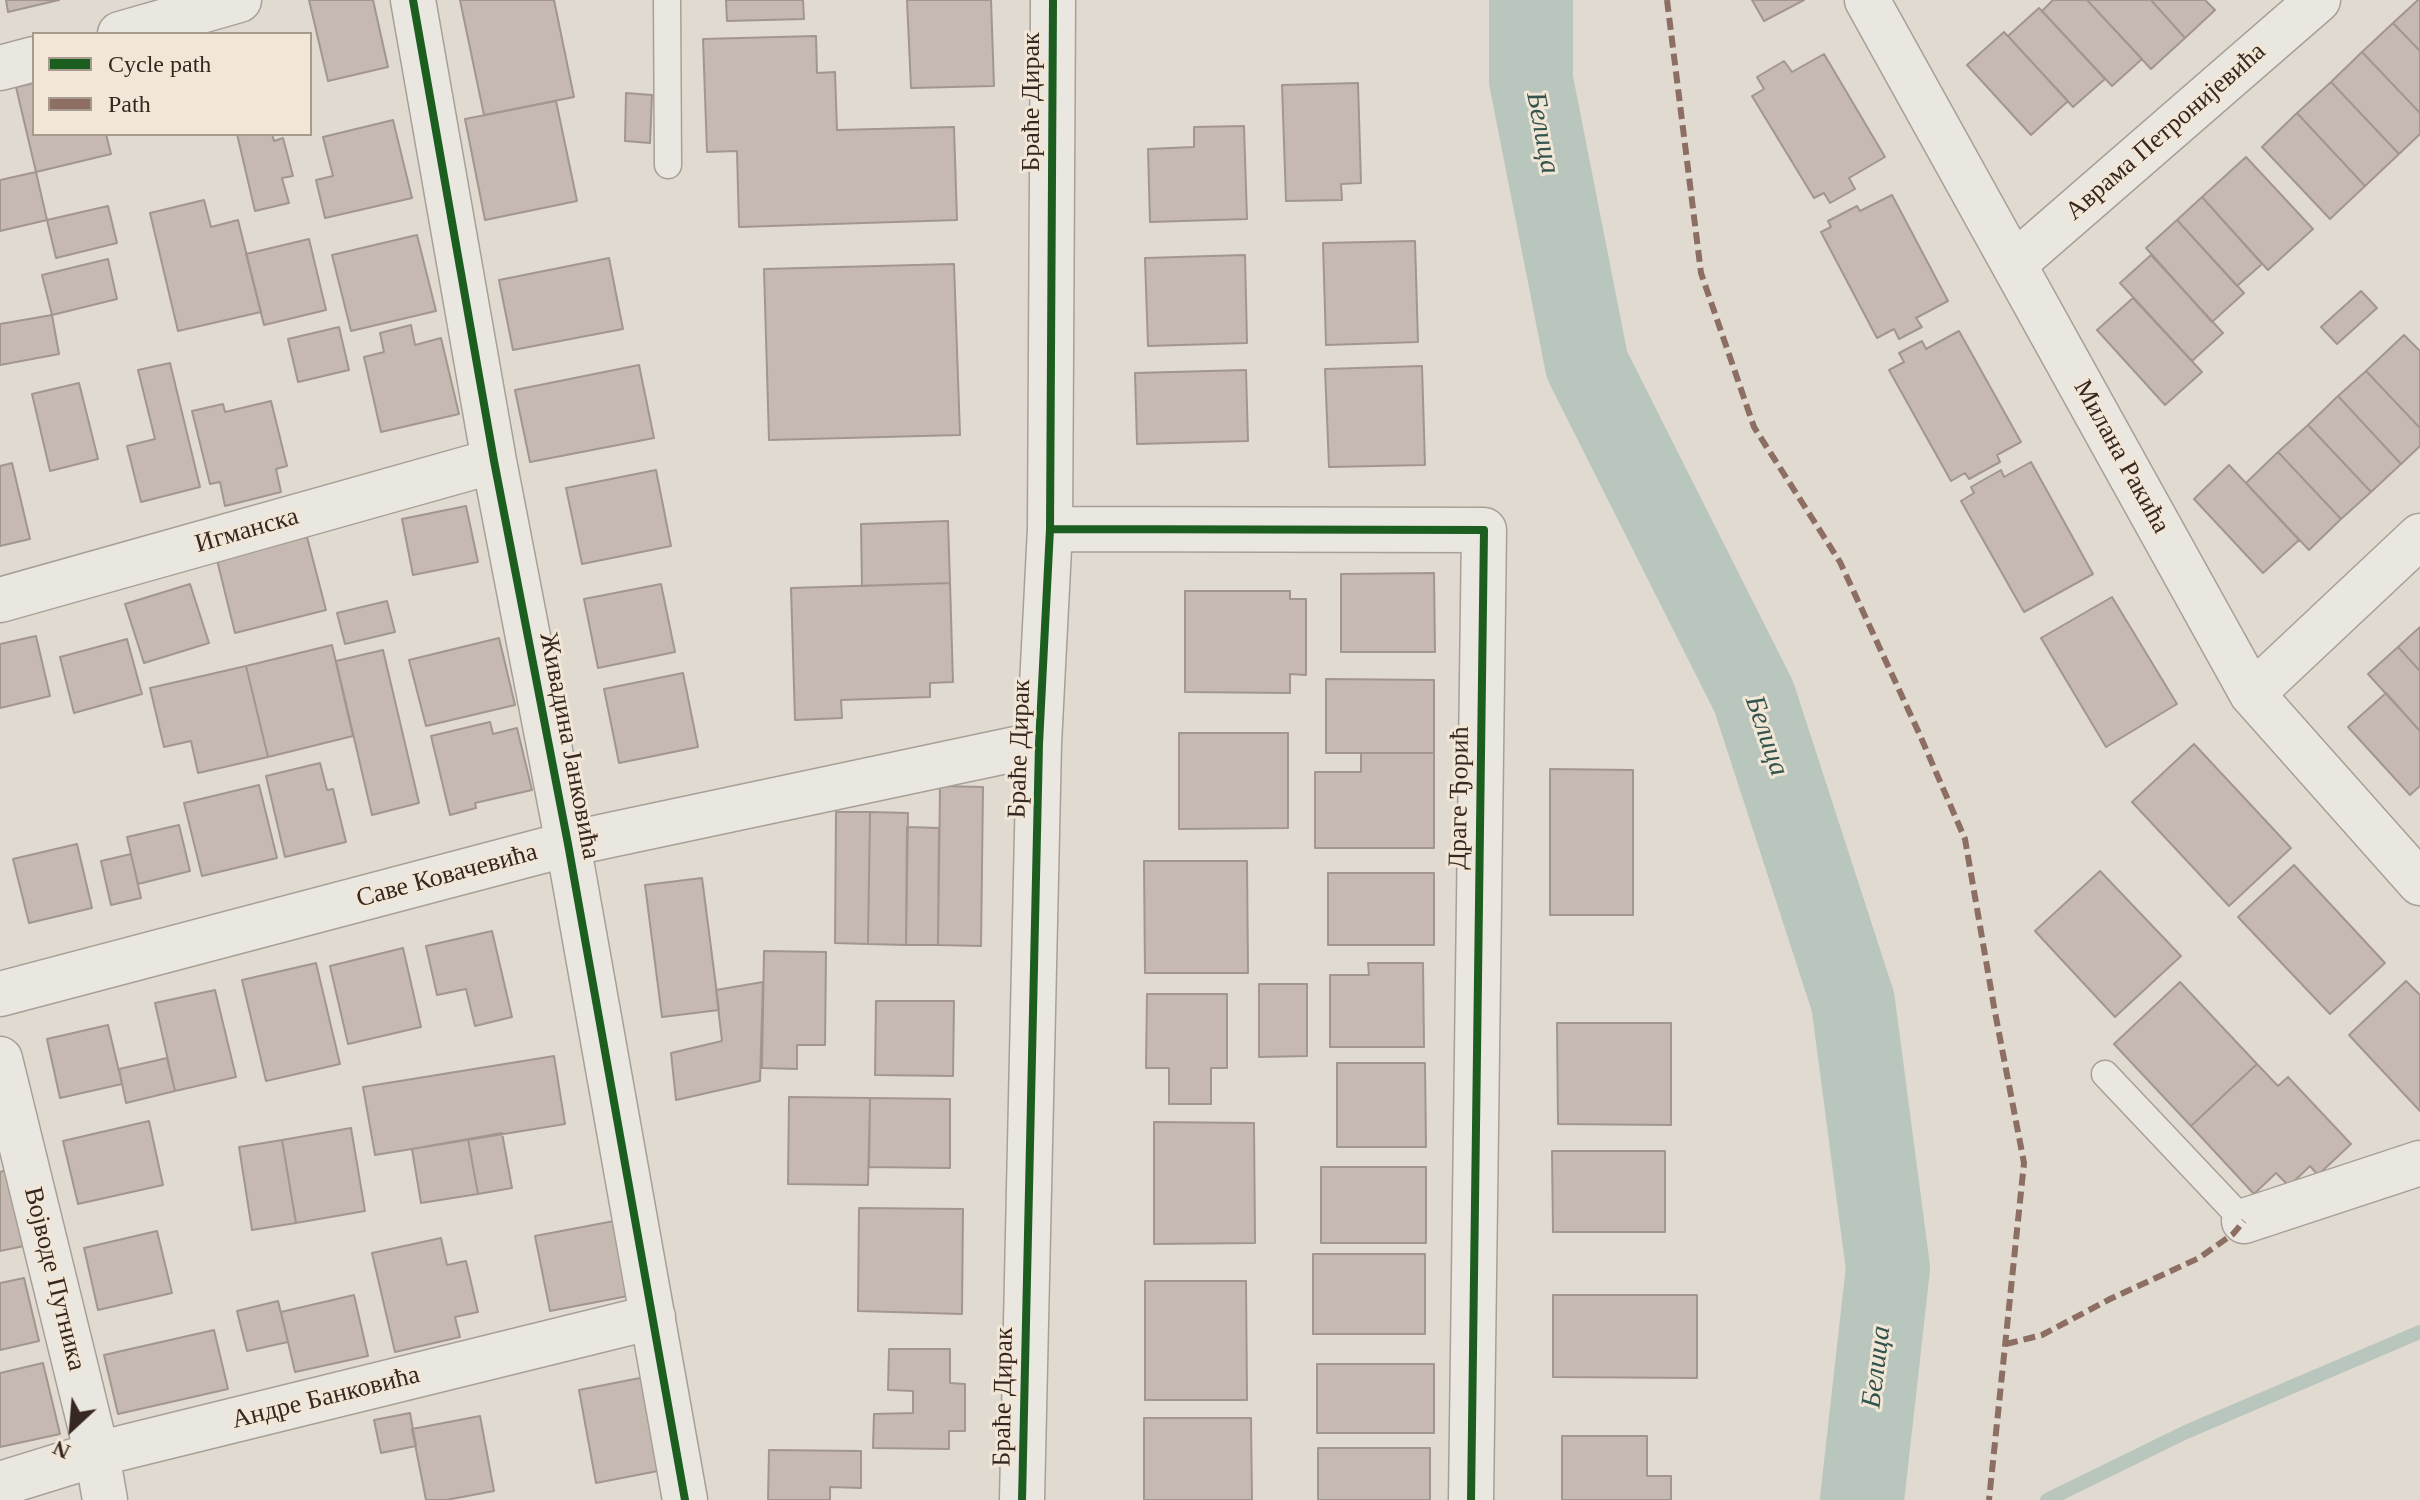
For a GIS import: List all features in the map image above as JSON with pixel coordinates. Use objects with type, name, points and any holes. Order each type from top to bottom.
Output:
[{"type":"street","points":[[127,32],[239,0]]},
{"type":"street","name":"Живадина Јанковића","points":[[413,0],[494,461],[568,844],[685,1500]]},
{"type":"street","name":"Браће Дирак","points":[[1022,1500],[1039,744],[1050,529],[1053,0]]},
{"type":"street","name":"Милана Ракића","points":[[1867,0],[2252,694],[2420,883]]},
{"type":"street","name":"Аврама Петронијевића","points":[[2014,264],[2318,0]]},
{"type":"street","points":[[0,68],[32,60]]},
{"type":"street","name":"Игманска","points":[[0,600],[494,461]]},
{"type":"street","name":"Драге Ђорић","points":[[1050,529],[1484,530],[1471,1500]]},
{"type":"street","points":[[2252,694],[2420,536]]},
{"type":"street","name":"Саве Ковачевића","points":[[0,994],[568,844],[1039,744]]},
{"type":"street","name":"Војводе Путника","points":[[0,1059],[97,1454],[105,1500]]},
{"type":"street","points":[[2244,1221],[2420,1163]]},
{"type":"street","name":"Андре Банковића","points":[[0,1484],[97,1454],[653,1317]]},
{"type":"lane","points":[[667,0],[668,165]]},
{"type":"lane","points":[[2105,1074],[2244,1221]]},
{"type":"building","points":[[6,0],[59,0],[8,12]]},
{"type":"building","points":[[309,0],[373,0],[388,67],[328,81]]},
{"type":"building","points":[[460,0],[554,0],[574,97],[484,115]]},
{"type":"building","points":[[726,0],[803,0],[804,19],[727,21]]},
{"type":"building","points":[[907,0],[991,0],[994,86],[911,88]]},
{"type":"building","points":[[1752,0],[1804,0],[1764,21]]},
{"type":"building","points":[[2053,0],[2087,0],[2142,59],[2112,86],[2042,11]]},
{"type":"building","points":[[2087,0],[2151,0],[2185,38],[2151,69]]},
{"type":"building","points":[[2151,0],[2205,0],[2215,10],[2185,38]]},
{"type":"building","points":[[2420,0],[2420,51],[2393,23]]},
{"type":"building","points":[[2039,8],[2105,79],[2073,107],[2008,36]]},
{"type":"building","points":[[2393,23],[2420,51],[2420,113],[2362,52]]},
{"type":"building","points":[[2004,32],[2068,101],[2031,135],[1967,65]]},
{"type":"building","points":[[816,36],[817,73],[835,72],[837,130],[954,127],[957,220],[739,227],[737,151],[707,152],[703,39]]},
{"type":"building","points":[[2362,52],[2420,113],[2420,134],[2399,154],[2331,82]]},
{"type":"building","points":[[1824,54],[1885,157],[1849,178],[1855,189],[1830,203],[1824,193],[1814,198],[1752,96],[1764,89],[1757,77],[1784,61],[1792,72]]},
{"type":"building","points":[[2331,82],[2399,154],[2365,186],[2297,113]]},
{"type":"building","points":[[32,83],[32,136],[106,136],[111,154],[36,172],[16,87]]},
{"type":"building","points":[[1358,83],[1361,183],[1341,184],[1342,200],[1286,201],[1282,85]]},
{"type":"building","points":[[626,93],[652,95],[650,143],[625,141]]},
{"type":"building","points":[[556,101],[577,201],[485,220],[465,119]]},
{"type":"building","points":[[2297,113],[2365,186],[2330,219],[2262,147]]},
{"type":"building","points":[[393,120],[412,198],[325,218],[316,180],[333,176],[323,137]]},
{"type":"building","points":[[1244,126],[1247,219],[1150,222],[1148,149],[1194,147],[1194,127]]},
{"type":"building","points":[[237,136],[273,136],[274,141],[283,138],[293,176],[282,178],[289,203],[255,211]]},
{"type":"building","points":[[2246,157],[2313,229],[2268,270],[2202,197]]},
{"type":"building","points":[[36,172],[47,220],[0,231],[0,180]]},
{"type":"building","points":[[1892,195],[1948,301],[1916,318],[1922,327],[1899,339],[1894,329],[1877,338],[1821,232],[1831,227],[1828,221],[1857,206],[1860,211]]},
{"type":"building","points":[[2202,197],[2262,264],[2237,286],[2177,220]]},
{"type":"building","points":[[204,200],[211,227],[238,220],[261,312],[178,331],[150,213]]},
{"type":"building","points":[[108,206],[117,243],[56,258],[47,220]]},
{"type":"building","points":[[2177,220],[2244,293],[2212,322],[2146,248]]},
{"type":"building","points":[[417,235],[436,311],[351,331],[332,255]]},
{"type":"building","points":[[309,239],[326,310],[264,325],[246,254]]},
{"type":"building","points":[[1415,241],[1418,342],[1326,345],[1323,243]]},
{"type":"building","points":[[1245,255],[1247,343],[1148,346],[1145,258]]},
{"type":"building","points":[[2151,255],[2223,333],[2192,361],[2120,283]]},
{"type":"building","points":[[609,258],[623,329],[513,350],[499,280]]},
{"type":"building","points":[[108,259],[117,299],[52,315],[42,275]]},
{"type":"building","points":[[954,264],[960,435],[769,440],[764,269]]},
{"type":"building","points":[[2361,291],[2377,308],[2337,344],[2321,327]]},
{"type":"building","points":[[2133,298],[2202,372],[2165,405],[2097,330]]},
{"type":"building","points":[[52,315],[59,354],[0,365],[0,324]]},
{"type":"building","points":[[411,325],[415,345],[441,338],[459,414],[381,432],[364,357],[384,352],[380,333]]},
{"type":"building","points":[[339,327],[349,370],[298,382],[288,339]]},
{"type":"building","points":[[1959,331],[2021,442],[1997,455],[2000,462],[1969,479],[1965,473],[1951,481],[1889,370],[1904,362],[1899,353],[1922,341],[1926,349]]},
{"type":"building","points":[[2404,335],[2420,351],[2420,428],[2366,371]]},
{"type":"building","points":[[170,363],[200,487],[141,502],[127,446],[155,439],[138,370]]},
{"type":"building","points":[[639,365],[654,438],[530,462],[515,390]]},
{"type":"building","points":[[1422,366],[1425,465],[1329,467],[1325,369]]},
{"type":"building","points":[[1246,370],[1248,441],[1137,444],[1135,373]]},
{"type":"building","points":[[2366,371],[2420,428],[2420,446],[2401,464],[2338,396]]},
{"type":"building","points":[[79,383],[98,459],[50,471],[32,394]]},
{"type":"building","points":[[2338,396],[2401,464],[2371,492],[2308,425]]},
{"type":"building","points":[[271,401],[287,466],[276,469],[281,492],[225,506],[220,482],[210,484],[192,411],[223,404],[225,412]]},
{"type":"building","points":[[2308,425],[2371,492],[2341,519],[2278,452]]},
{"type":"building","points":[[2278,452],[2341,519],[2309,550],[2246,483]]},
{"type":"building","points":[[2031,462],[2093,574],[2024,612],[1961,501],[1974,493],[1971,487],[2001,470],[2004,477]]},
{"type":"building","points":[[12,463],[30,539],[0,546],[0,466]]},
{"type":"building","points":[[2229,465],[2299,540],[2263,573],[2194,499]]},
{"type":"building","points":[[656,470],[671,546],[582,564],[566,488]]},
{"type":"building","points":[[466,506],[478,562],[413,575],[402,519]]},
{"type":"building","points":[[948,521],[950,583],[862,586],[861,524]]},
{"type":"building","points":[[307,537],[326,610],[235,633],[217,560]]},
{"type":"building","points":[[1434,573],[1435,652],[1341,652],[1341,574]]},
{"type":"building","points":[[950,583],[953,682],[930,683],[930,697],[841,700],[842,718],[795,720],[791,588]]},
{"type":"building","points":[[190,584],[209,643],[144,663],[125,604]]},
{"type":"building","points":[[661,584],[675,652],[598,668],[584,599]]},
{"type":"building","points":[[1185,591],[1290,591],[1290,599],[1306,599],[1306,675],[1290,674],[1290,693],[1185,692]]},
{"type":"building","points":[[2112,597],[2177,704],[2106,747],[2041,638]]},
{"type":"building","points":[[387,601],[395,632],[345,644],[337,613]]},
{"type":"building","points":[[2420,627],[2420,671],[2398,647]]},
{"type":"building","points":[[36,636],[50,696],[0,708],[0,644]]},
{"type":"building","points":[[499,638],[515,705],[426,726],[409,660]]},
{"type":"building","points":[[127,639],[142,694],[74,713],[60,657]]},
{"type":"building","points":[[332,645],[353,736],[268,757],[246,666]]},
{"type":"building","points":[[2398,647],[2420,671],[2420,731],[2368,674]]},
{"type":"building","points":[[383,650],[419,803],[372,815],[336,661]]},
{"type":"building","points":[[246,666],[268,757],[198,773],[191,741],[164,747],[150,688]]},
{"type":"building","points":[[683,673],[698,747],[619,763],[604,689]]},
{"type":"building","points":[[1326,679],[1434,680],[1434,753],[1326,753]]},
{"type":"building","points":[[2386,693],[2420,731],[2420,786],[2410,795],[2348,727]]},
{"type":"building","points":[[490,722],[493,734],[517,728],[532,790],[475,803],[476,808],[450,815],[431,736]]},
{"type":"building","points":[[1179,733],[1288,733],[1288,828],[1179,829]]},
{"type":"building","points":[[2194,744],[2291,848],[2229,906],[2132,802]]},
{"type":"building","points":[[1361,753],[1434,753],[1434,848],[1315,848],[1315,772],[1361,772]]},
{"type":"building","points":[[320,763],[327,790],[333,789],[346,842],[285,857],[266,776]]},
{"type":"building","points":[[1550,769],[1633,770],[1633,915],[1550,915]]},
{"type":"building","points":[[259,785],[277,858],[202,876],[184,803]]},
{"type":"building","points":[[940,786],[983,787],[981,946],[938,945]]},
{"type":"building","points":[[836,812],[870,812],[868,944],[835,943]]},
{"type":"building","points":[[870,812],[908,813],[906,945],[868,944]]},
{"type":"building","points":[[179,825],[190,871],[138,884],[127,837]]},
{"type":"building","points":[[907,827],[939,828],[938,945],[906,945]]},
{"type":"building","points":[[77,844],[92,908],[29,923],[13,859]]},
{"type":"building","points":[[131,854],[141,898],[111,905],[101,861]]},
{"type":"building","points":[[1144,861],[1247,861],[1248,973],[1145,973]]},
{"type":"building","points":[[2294,865],[2385,963],[2330,1014],[2238,917]]},
{"type":"building","points":[[2100,871],[2181,956],[2115,1017],[2035,931]]},
{"type":"building","points":[[1328,873],[1434,873],[1434,945],[1328,945]]},
{"type":"building","points":[[702,878],[719,1010],[662,1017],[645,885]]},
{"type":"building","points":[[492,931],[512,1017],[475,1026],[466,989],[437,995],[426,946]]},
{"type":"building","points":[[403,948],[421,1027],[348,1044],[330,966]]},
{"type":"building","points":[[764,951],[826,952],[825,1045],[797,1045],[797,1069],[762,1068]]},
{"type":"building","points":[[316,963],[340,1064],[266,1081],[242,980]]},
{"type":"building","points":[[1368,963],[1423,963],[1424,1047],[1330,1047],[1330,975],[1369,975]]},
{"type":"building","points":[[2406,981],[2420,995],[2420,1111],[2349,1035]]},
{"type":"building","points":[[763,982],[760,1081],[676,1100],[671,1053],[722,1041],[716,990]]},
{"type":"building","points":[[2180,982],[2257,1064],[2191,1126],[2114,1044]]},
{"type":"building","points":[[1259,984],[1307,984],[1307,1056],[1259,1057]]},
{"type":"building","points":[[215,990],[236,1077],[175,1091],[155,1003]]},
{"type":"building","points":[[1147,994],[1227,994],[1227,1068],[1211,1068],[1211,1104],[1169,1104],[1169,1068],[1146,1068]]},
{"type":"building","points":[[876,1001],[954,1001],[953,1076],[875,1075]]},
{"type":"building","points":[[1557,1023],[1671,1023],[1671,1125],[1558,1124]]},
{"type":"building","points":[[108,1025],[122,1084],[60,1098],[47,1039]]},
{"type":"building","points":[[554,1056],[565,1124],[375,1155],[363,1087]]},
{"type":"building","points":[[167,1058],[175,1091],[126,1103],[119,1069]]},
{"type":"building","points":[[1337,1063],[1425,1063],[1426,1147],[1337,1147]]},
{"type":"building","points":[[2257,1064],[2278,1086],[2288,1077],[2351,1144],[2318,1175],[2310,1166],[2289,1186],[2276,1173],[2254,1194],[2191,1126]]},
{"type":"building","points":[[789,1097],[870,1098],[868,1185],[788,1184]]},
{"type":"building","points":[[870,1098],[950,1099],[950,1168],[869,1167]]},
{"type":"building","points":[[149,1121],[163,1185],[78,1204],[63,1141]]},
{"type":"building","points":[[1154,1122],[1254,1123],[1255,1243],[1154,1244]]},
{"type":"building","points":[[351,1128],[365,1211],[296,1223],[282,1140]]},
{"type":"building","points":[[502,1133],[512,1188],[478,1194],[468,1139]]},
{"type":"building","points":[[468,1139],[478,1194],[421,1203],[412,1149]]},
{"type":"building","points":[[282,1140],[296,1223],[252,1230],[239,1147]]},
{"type":"building","points":[[1552,1151],[1665,1151],[1665,1232],[1553,1232]]},
{"type":"building","points":[[1321,1167],[1426,1167],[1426,1243],[1321,1243]]},
{"type":"building","points":[[6,1170],[24,1246],[0,1251],[0,1172]]},
{"type":"building","points":[[859,1208],[963,1209],[962,1314],[858,1311]]},
{"type":"building","points":[[614,1221],[628,1296],[550,1311],[535,1236]]},
{"type":"building","points":[[157,1231],[172,1293],[98,1310],[84,1248]]},
{"type":"building","points":[[441,1238],[447,1265],[466,1261],[478,1312],[455,1317],[460,1337],[395,1352],[372,1253]]},
{"type":"building","points":[[1313,1254],[1425,1254],[1425,1334],[1313,1334]]},
{"type":"building","points":[[24,1278],[39,1341],[0,1350],[0,1283]]},
{"type":"building","points":[[1145,1281],[1246,1281],[1247,1400],[1145,1400]]},
{"type":"building","points":[[354,1295],[368,1356],[295,1372],[281,1312]]},
{"type":"building","points":[[1553,1295],[1697,1295],[1697,1378],[1553,1377]]},
{"type":"building","points":[[278,1301],[288,1342],[247,1351],[237,1311]]},
{"type":"building","points":[[214,1330],[228,1389],[118,1414],[104,1355]]},
{"type":"building","points":[[889,1349],[950,1349],[950,1383],[965,1384],[965,1431],[949,1431],[949,1449],[873,1448],[874,1414],[913,1413],[913,1391],[888,1390]]},
{"type":"building","points":[[43,1363],[60,1434],[0,1447],[0,1373]]},
{"type":"building","points":[[1317,1364],[1434,1364],[1434,1433],[1317,1433]]},
{"type":"building","points":[[645,1377],[663,1470],[596,1483],[579,1390]]},
{"type":"building","points":[[410,1413],[416,1446],[381,1453],[374,1420]]},
{"type":"building","points":[[480,1416],[494,1491],[446,1500],[426,1500],[412,1429]]},
{"type":"building","points":[[1144,1418],[1251,1418],[1252,1500],[1144,1500]]},
{"type":"building","points":[[1562,1436],[1647,1436],[1647,1476],[1671,1476],[1671,1500],[1562,1500]]},
{"type":"building","points":[[1318,1448],[1430,1448],[1430,1500],[1318,1500]]},
{"type":"building","points":[[769,1450],[861,1451],[861,1488],[830,1487],[830,1500],[768,1500]]},
{"type":"waterway","name":"Белица","points":[[1531,0],[1531,80],[1587,365],[1754,697],[1853,1002],[1888,1268],[1862,1500]]},
{"type":"waterway","points":[[2047,1500],[2186,1432],[2420,1332]]},
{"type":"marked path","points":[[1667,0],[1701,273],[1754,427],[1840,562],[1965,839],[2024,1163],[1989,1500]]},
{"type":"marked path","points":[[2006,1344],[2042,1335],[2199,1258],[2233,1234],[2244,1221]]},
{"type":"cycle path","points":[[413,0],[494,461],[568,844],[685,1500]]},
{"type":"cycle path","points":[[1022,1500],[1039,744],[1050,529],[1053,0]]},
{"type":"cycle path","points":[[1050,529],[1484,530],[1471,1500]]}]
